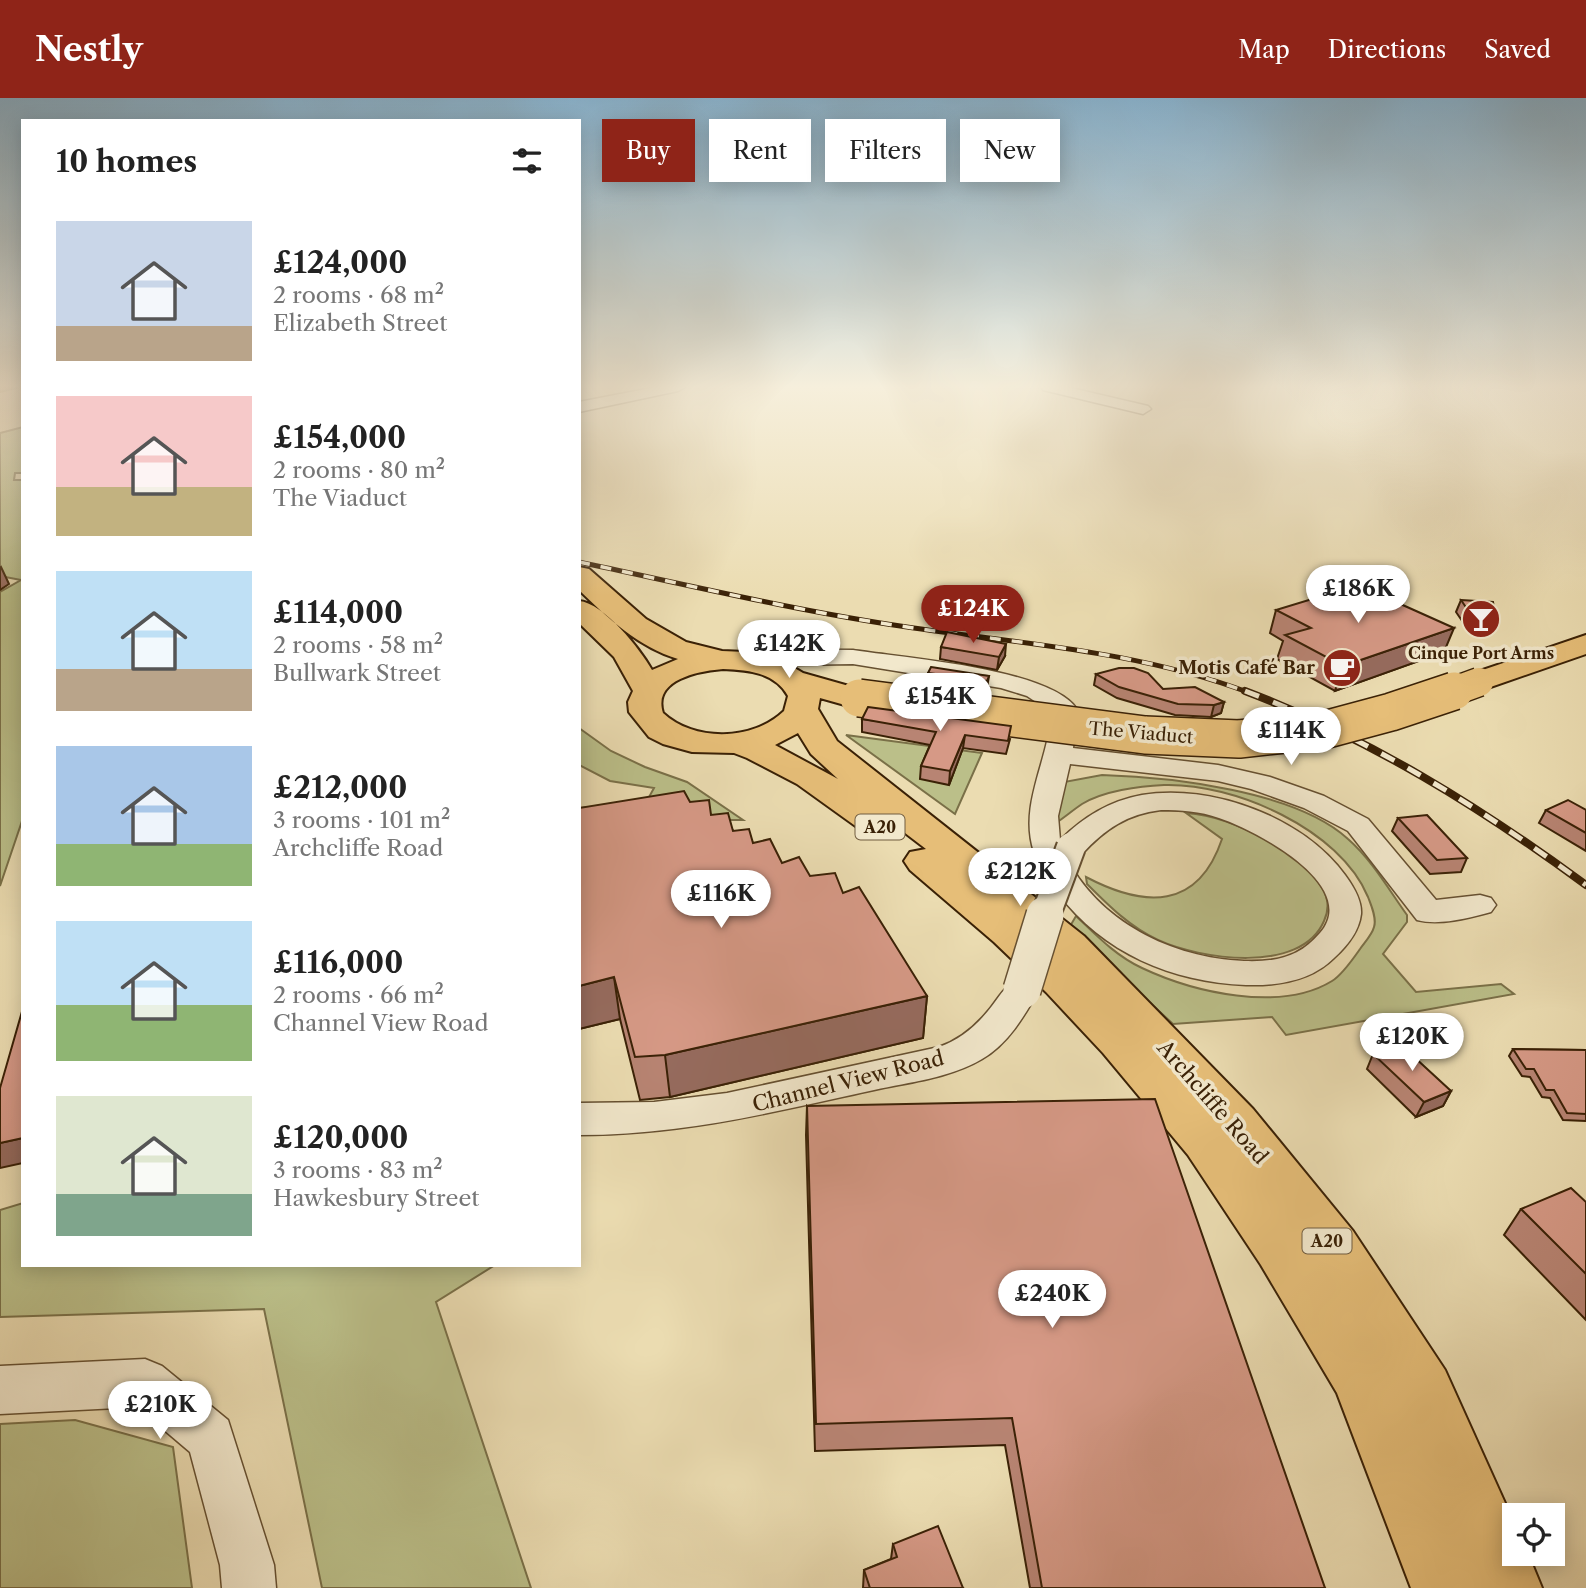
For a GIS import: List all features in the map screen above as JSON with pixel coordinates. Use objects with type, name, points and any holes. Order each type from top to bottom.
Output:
[{"type":"highway","name":"The Viaduct","points":[[581,577],[628,619],[674,648],[780,670],[817,694],[1153,736],[1243,739],[1300,734],[1363,721],[1586,643]]},
{"type":"highway","points":[[581,609],[627,653],[648,690]]},
{"type":"highway","points":[[736,661],[695,664],[672,672],[648,690],[644,703],[645,712],[659,728],[695,741],[739,743],[773,734],[796,719],[817,694]]},
{"type":"highway","name":"Archcliffe Road","points":[[817,694],[823,747],[1069,946],[1236,1124],[1333,1249],[1423,1392],[1507,1588]]},
{"type":"highway","name":"Archcliffe Road","points":[[739,743],[777,756],[814,776],[999,923],[1062,981],[1120,1041],[1206,1140],[1281,1247],[1361,1376],[1446,1588]]},
{"type":"street","points":[[817,694],[825,656]]},
{"type":"street","points":[[736,661],[853,657],[1024,686],[1064,709],[1060,755],[1218,773],[1290,793],[1340,813],[1358,825],[1428,912],[1480,905]]},
{"type":"street","name":"Channel View Road","points":[[581,1119],[627,1121],[703,1114],[926,1064],[970,1049],[1003,1018],[1022,990],[1055,885],[1060,873],[1071,847],[1089,827],[1104,816],[1131,805],[1184,802],[1213,807],[1243,815],[1290,838],[1324,866],[1336,882],[1345,911],[1343,925],[1337,936],[1311,962],[1290,970],[1250,974],[1208,971],[1181,965],[1152,954],[1124,938],[1082,901],[1063,878],[1060,873],[1048,852],[1042,813],[1060,755]]},
{"type":"street","points":[[0,1390],[145,1383],[211,1437],[247,1565],[249,1588]]},
{"type":"green space","points":[[0,457],[21,457],[21,473],[15,473],[14,480],[21,480],[21,580],[0,576]]},
{"type":"green space","points":[[21,580],[21,824],[0,886],[0,592]]},
{"type":"green space","points":[[581,729],[611,751],[687,782],[743,820],[669,820],[649,797],[654,788],[610,781],[581,766]]},
{"type":"green space","points":[[846,735],[982,753],[955,814]]},
{"type":"green space","points":[[1102,775],[1162,779],[1231,790],[1266,798],[1325,823],[1348,839],[1365,856],[1407,915],[1407,922],[1383,954],[1416,992],[1501,984],[1514,994],[1286,1035],[1272,1017],[1173,1024],[1069,928],[1076,916],[1115,951],[1142,968],[1186,985],[1237,996],[1262,997],[1288,996],[1311,991],[1336,978],[1372,933],[1375,923],[1373,912],[1354,873],[1334,851],[1310,831],[1282,815],[1221,792],[1192,786],[1164,785],[1122,790],[1091,799],[1056,823],[1064,782]]},
{"type":"green space","points":[[1186,813],[1209,816],[1230,823],[1298,857],[1321,887],[1327,900],[1324,921],[1312,938],[1294,949],[1272,956],[1222,957],[1198,953],[1158,940],[1138,929],[1087,884],[1086,877],[1129,894],[1149,897],[1167,896],[1184,890],[1199,879],[1212,862],[1222,839]]},
{"type":"green space","points":[[21,1204],[21,1267],[492,1267],[436,1302],[531,1588],[322,1588],[264,1309],[0,1317],[0,1210]]},
{"type":"green space","points":[[75,1420],[173,1447],[192,1588],[0,1588],[0,1424]]},
{"type":"building","points":[[1358,585],[1454,628],[1343,666],[1285,635],[1311,628],[1276,610]]},
{"type":"building","points":[[1461,600],[1493,602],[1496,620],[1474,619]]},
{"type":"building","points":[[947,632],[1006,644],[999,657],[941,647]]},
{"type":"building","points":[[931,667],[989,676],[987,681],[928,673]]},
{"type":"building","points":[[1119,668],[1134,668],[1148,673],[1163,689],[1195,687],[1224,702],[1214,705],[1178,704],[1119,687],[1096,674]]},
{"type":"building","points":[[868,707],[1011,726],[1008,741],[965,735],[950,771],[921,766],[936,732],[862,719]]},
{"type":"building","points":[[684,791],[690,802],[709,800],[711,815],[728,813],[733,831],[749,829],[753,843],[770,839],[782,863],[799,857],[810,876],[835,873],[843,893],[859,887],[927,996],[665,1055],[635,1057],[614,977],[581,985],[581,808]]},
{"type":"building","points":[[1568,800],[1586,810],[1586,833],[1546,810]]},
{"type":"building","points":[[1427,815],[1467,858],[1437,860],[1398,818]]},
{"type":"building","points":[[21,1015],[21,1138],[0,1143],[0,1088]]},
{"type":"building","points":[[1400,1044],[1451,1091],[1424,1102],[1373,1054]]},
{"type":"building","points":[[1513,1049],[1586,1050],[1586,1114],[1567,1113],[1554,1090],[1546,1090],[1534,1069],[1526,1069]]},
{"type":"building","points":[[1155,1099],[1325,1588],[1042,1588],[1012,1418],[816,1424],[807,1106]]},
{"type":"building","points":[[1571,1188],[1586,1202],[1586,1274],[1521,1209]]},
{"type":"building","points":[[938,1526],[963,1588],[870,1588],[864,1570],[897,1557],[893,1544]]},
{"type":"railway","points":[[581,562],[825,613],[1123,658],[1166,667],[1249,693]]},
{"type":"railway","points":[[1245,691],[1249,693]]},
{"type":"railway","points":[[1249,693],[1336,730],[1422,776],[1505,828],[1586,885]]},
{"type":"place","name":"Cinque Port Arms","points":[[1481,619]]},
{"type":"place","name":"Motis Café Bar","points":[[1342,668]]}]
